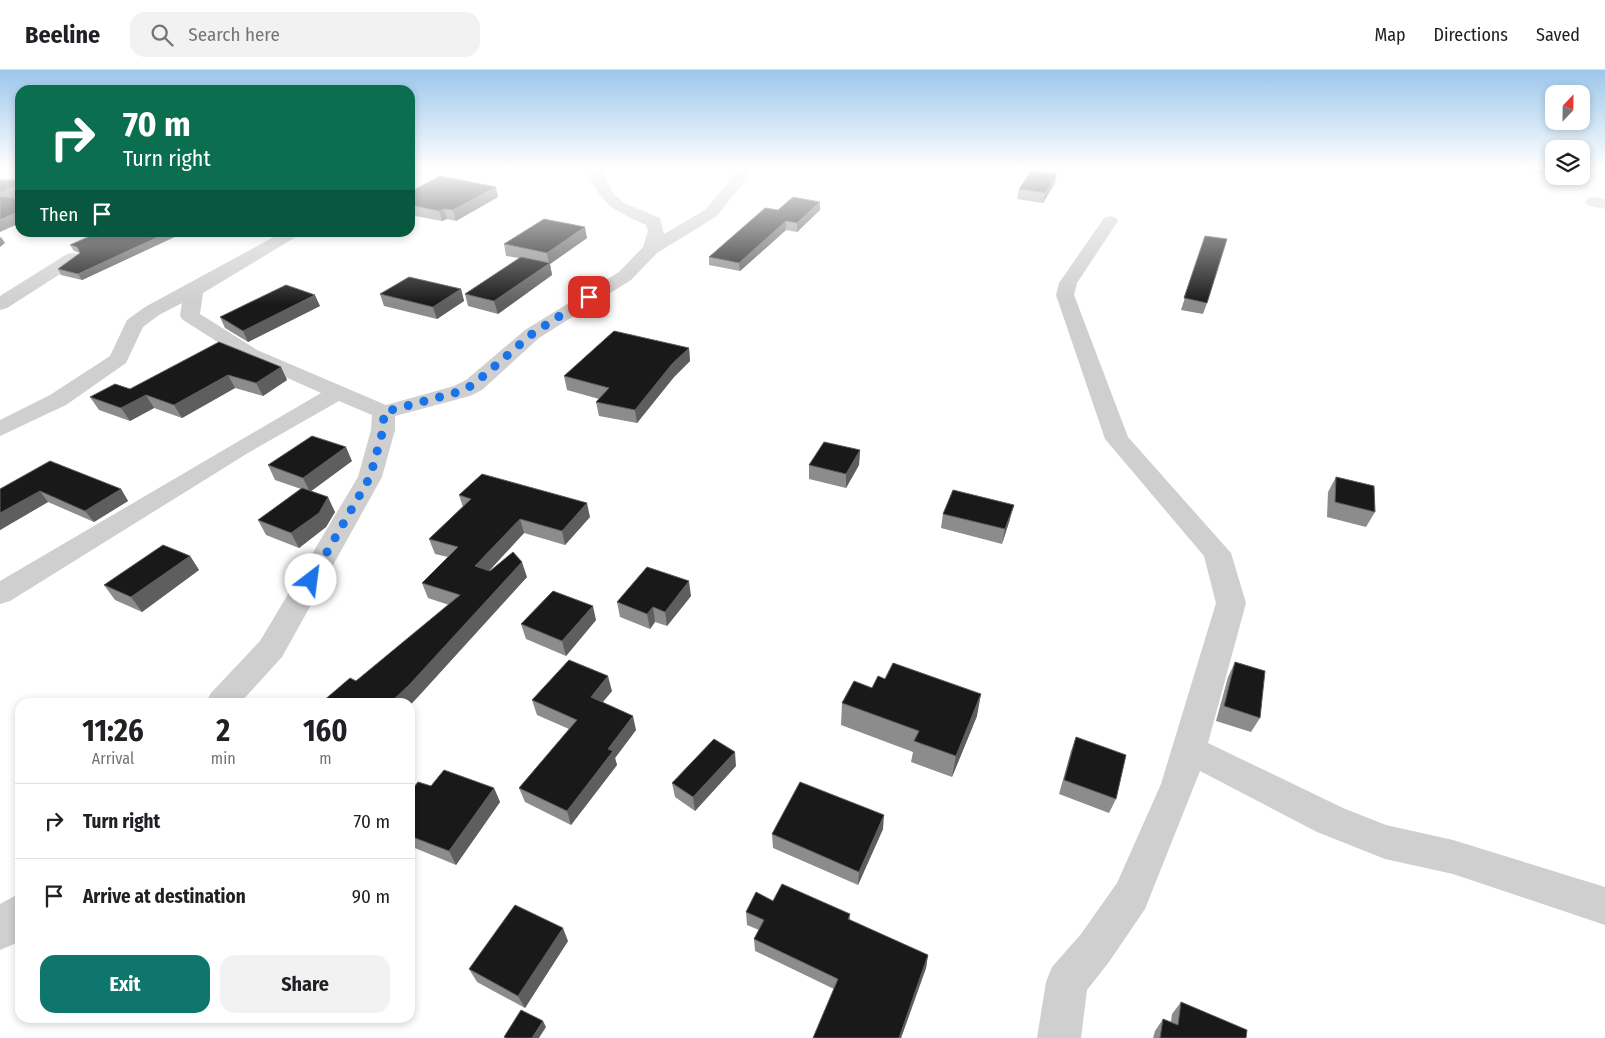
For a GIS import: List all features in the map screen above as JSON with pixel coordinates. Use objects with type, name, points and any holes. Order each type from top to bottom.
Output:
[{"type":"street","points":[[636,214],[654,222],[656,231],[650,249]]},
{"type":"street","points":[[194,290],[190,316],[250,354],[384,412],[462,391],[474,384],[532,334],[625,276],[650,249],[709,214]]},
{"type":"street","points":[[1059,1038],[1067,982],[1095,948],[1131,896],[1178,784],[1231,603],[1217,553],[1117,439],[1064,295],[1068,283],[1110,221]]},
{"type":"street","points":[[0,429],[58,400],[119,359],[134,324],[152,311],[194,290],[287,237]]},
{"type":"street","points":[[0,304],[73,258]]},
{"type":"street","points":[[0,594],[240,448],[338,392]]},
{"type":"street","points":[[226,698],[271,649],[370,477],[383,430],[384,412]]},
{"type":"street","points":[[1188,749],[1330,820],[1385,842],[1415,850],[1453,856],[1605,906]]},
{"type":"street","points":[[0,930],[15,916]]},
{"type":"building","points":[[0,214],[13,214],[0,220]]},
{"type":"building","points":[[758,214],[807,214],[797,223],[786,221],[739,263],[709,257]]},
{"type":"building","points":[[544,219],[585,227],[547,253],[504,244]]},
{"type":"building","points":[[1205,236],[1227,239],[1207,303],[1184,298]]},
{"type":"building","points":[[88,237],[158,237],[78,274],[58,269],[80,253],[77,247],[70,245]]},
{"type":"building","points":[[521,257],[550,263],[494,301],[465,294]]},
{"type":"building","points":[[409,277],[461,289],[433,307],[380,294]]},
{"type":"building","points":[[286,285],[315,295],[243,331],[220,317]]},
{"type":"building","points":[[614,331],[689,348],[672,364],[635,410],[596,402],[609,388],[564,376]]},
{"type":"building","points":[[219,342],[281,367],[256,383],[228,375],[174,405],[146,395],[121,408],[90,397],[115,384],[130,389]]},
{"type":"building","points":[[312,436],[346,447],[303,478],[268,465]]},
{"type":"building","points":[[824,442],[860,450],[846,474],[809,465]]},
{"type":"building","points":[[50,461],[121,489],[85,511],[40,491],[0,513],[0,489]]},
{"type":"building","points":[[482,474],[587,503],[562,531],[520,519],[475,566],[490,571],[513,552],[522,562],[395,698],[327,698],[350,678],[356,681],[460,595],[422,583],[458,547],[429,539],[471,499],[459,495]]},
{"type":"building","points":[[1336,477],[1374,486],[1375,512],[1335,502]]},
{"type":"building","points":[[302,488],[328,497],[319,513],[291,533],[258,520]]},
{"type":"building","points":[[953,490],[1014,505],[1005,529],[943,514]]},
{"type":"building","points":[[163,545],[190,556],[131,597],[104,585]]},
{"type":"building","points":[[647,567],[689,581],[665,612],[653,607],[647,614],[617,602]]},
{"type":"building","points":[[553,591],[593,606],[562,641],[521,624]]},
{"type":"building","points":[[569,660],[608,676],[591,697],[633,716],[608,749],[613,751],[567,811],[519,788],[577,720],[532,700]]},
{"type":"building","points":[[1235,662],[1265,671],[1260,718],[1224,706]]},
{"type":"building","points":[[893,663],[981,694],[956,756],[914,741],[919,731],[842,703],[854,681],[872,688],[878,676],[885,679]]},
{"type":"building","points":[[1076,737],[1126,755],[1116,799],[1064,780]]},
{"type":"building","points":[[714,739],[735,752],[693,797],[672,783]]},
{"type":"building","points":[[444,770],[494,788],[449,851],[415,838],[415,786],[418,782],[431,786]]},
{"type":"building","points":[[800,782],[884,815],[859,872],[772,834]]},
{"type":"building","points":[[782,884],[850,914],[848,919],[928,955],[899,1038],[813,1038],[838,979],[754,939],[764,920],[746,912],[756,892],[773,901]]},
{"type":"building","points":[[515,905],[563,928],[518,996],[469,969]]},
{"type":"building","points":[[1181,1002],[1247,1030],[1246,1038],[1160,1038],[1163,1019],[1178,1025]]},
{"type":"building","points":[[521,1010],[543,1021],[532,1038],[504,1037]]},
{"type":"route","points":[[311,580],[370,477],[383,430],[384,412],[462,391],[474,384],[532,334],[589,297]]}]
